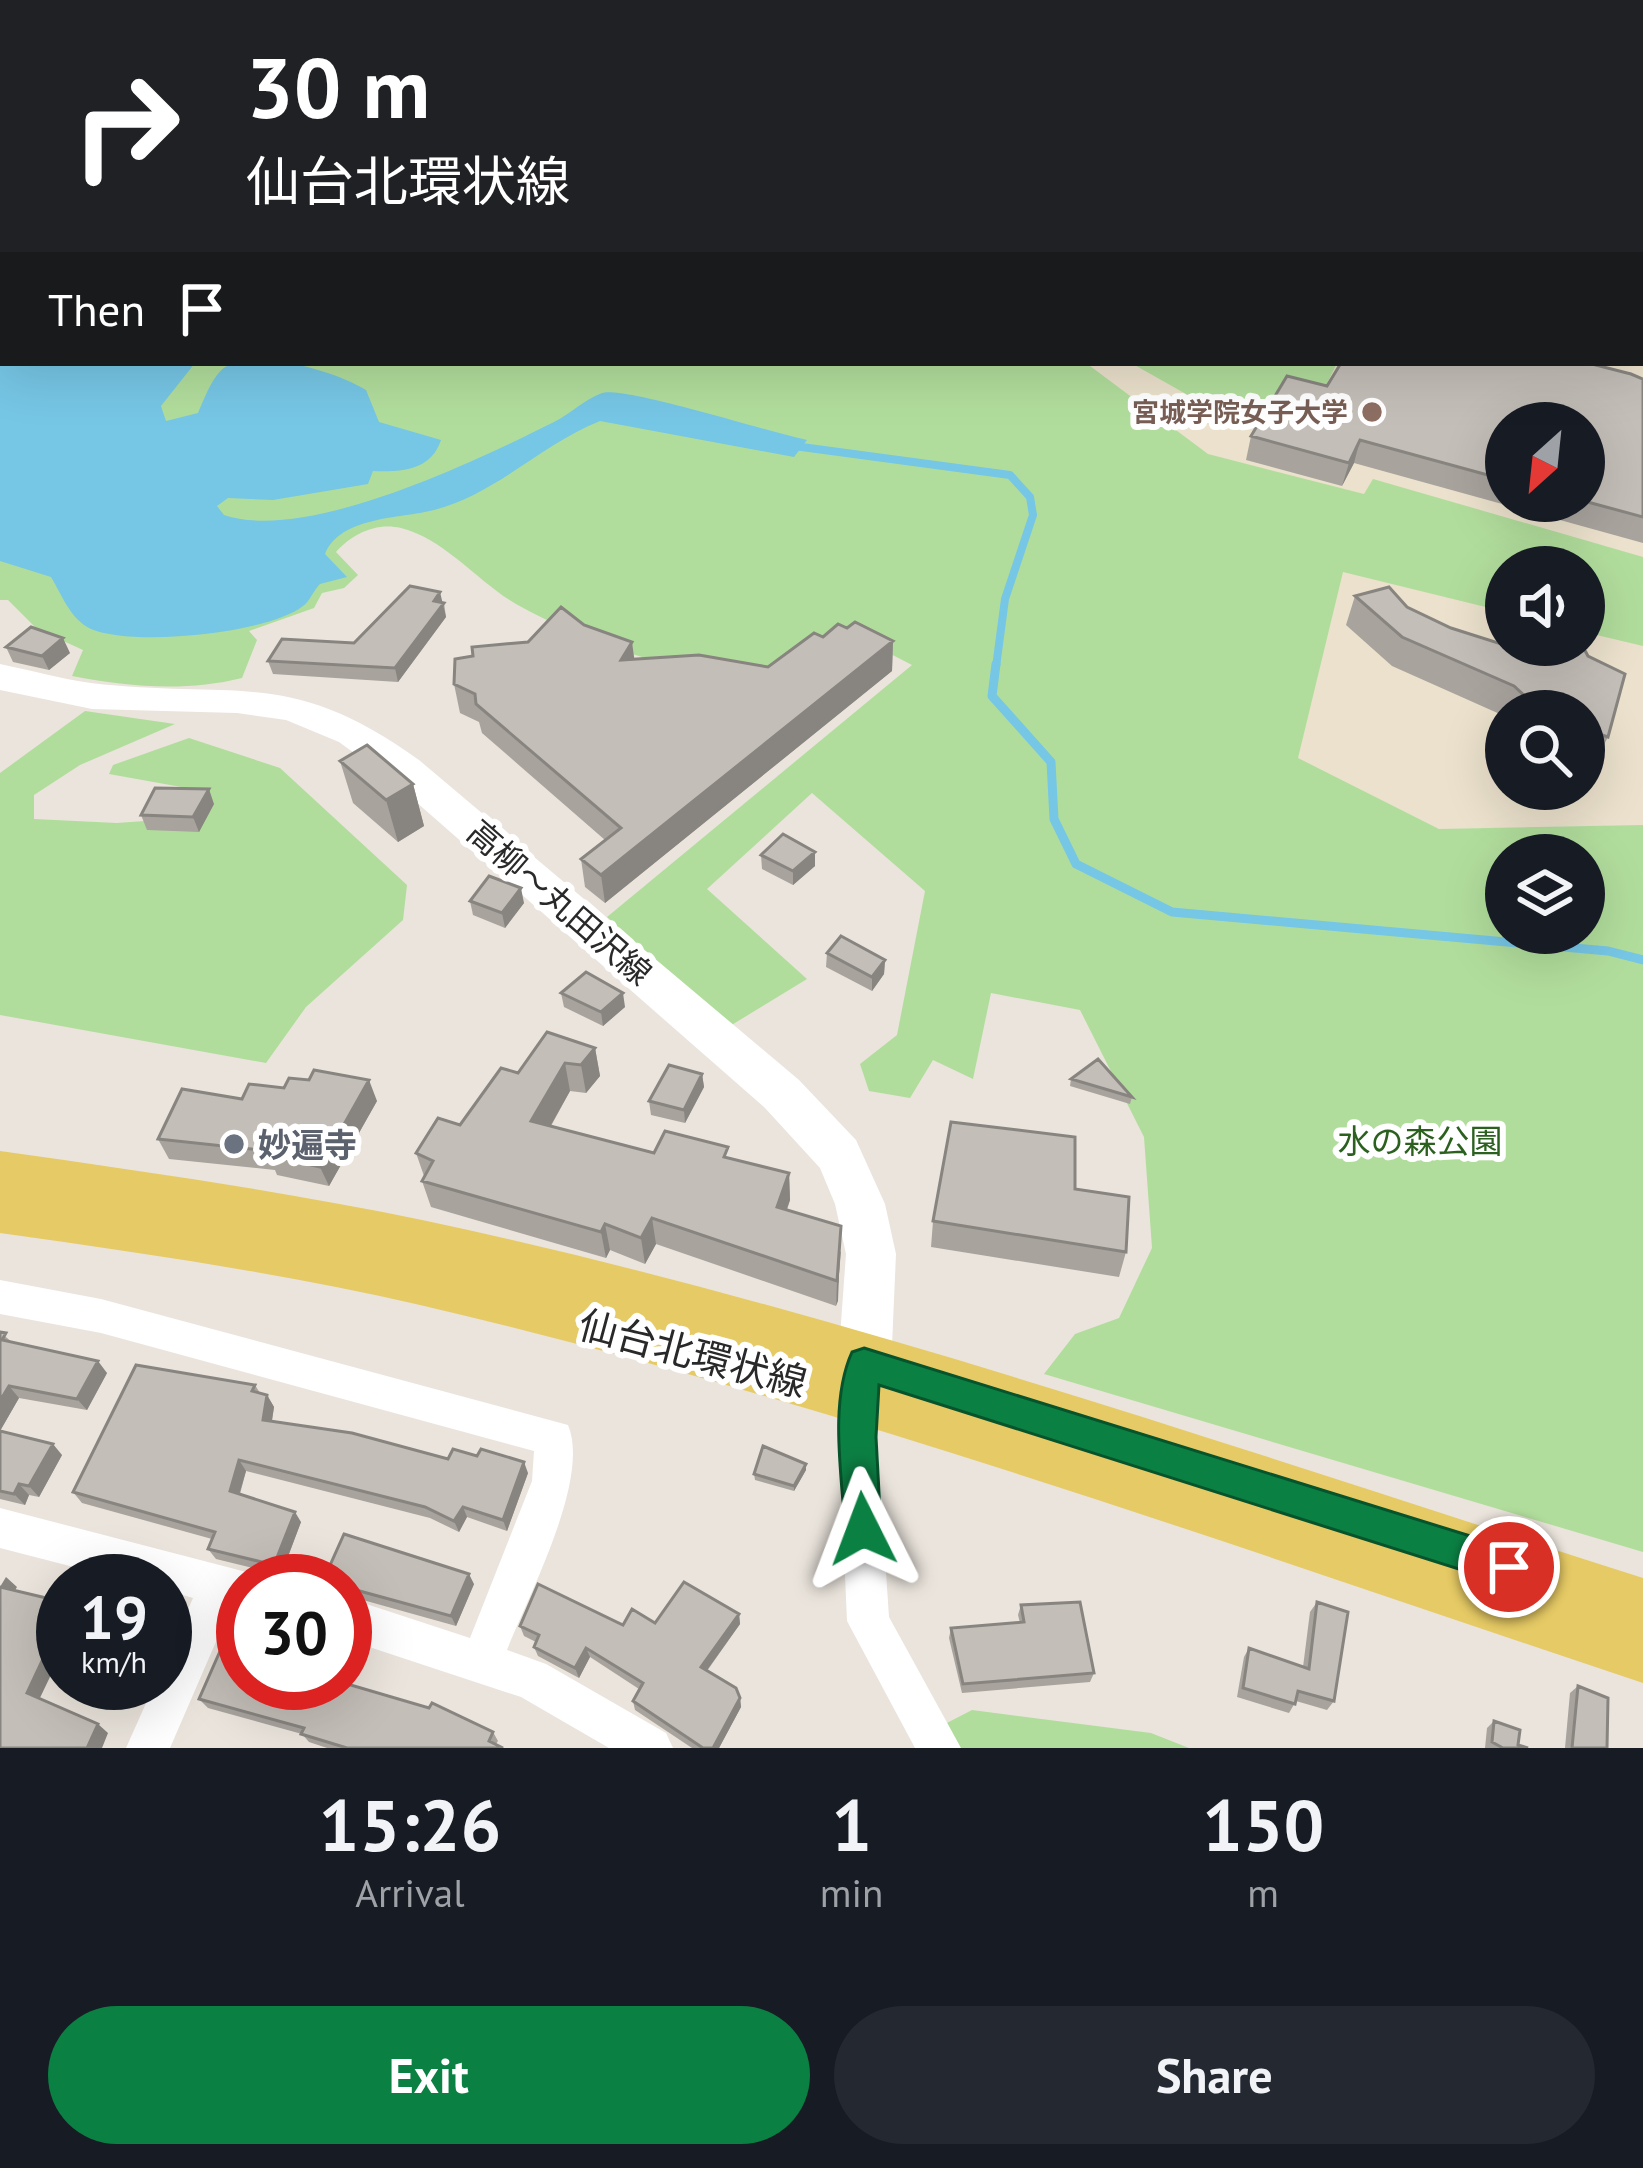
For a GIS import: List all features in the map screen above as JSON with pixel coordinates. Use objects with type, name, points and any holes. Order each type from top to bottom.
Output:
[{"type":"main road","name":"仙台北環状線","points":[[0,1174],[212,1205],[477,1257],[863,1382],[1643,1651]]},
{"type":"main road","name":"仙台北環状線","points":[[0,1210],[400,1278],[863,1382],[1643,1609]]},
{"type":"street","name":"高柳～丸田沢線","points":[[0,677],[114,698],[237,700],[292,708],[353,732],[405,770],[782,1094],[839,1155],[860,1204],[871,1254],[863,1382]]},
{"type":"street","points":[[0,1297],[124,1322],[554,1438],[552,1481],[482,1660]]},
{"type":"street","points":[[863,1382],[858,1437],[868,1621],[939,1748]]},
{"type":"street","points":[[0,1528],[216,1583]]},
{"type":"street","points":[[148,1748],[216,1618]]},
{"type":"street","points":[[372,1626],[531,1679],[651,1748]]},
{"type":"shaded area","name":"宮城学院女子大学","points":[[926,366],[1643,366],[1643,825],[1439,829],[1297,758]]},
{"type":"green space","name":"水の森公園","points":[[0,366],[1090,366],[1208,454],[1364,494],[1373,479],[1485,511],[1485,522],[1522,522],[1605,546],[1485,546],[1485,607],[1343,572],[1298,758],[1439,829],[1643,825],[1643,1552],[1044,1374],[1075,1334],[1119,1318],[1152,1248],[1144,1137],[1080,1010],[991,993],[973,1079],[933,1060],[910,1098],[869,1091],[860,1064],[897,1035],[925,891],[812,793],[707,889],[807,979],[730,1026],[607,917],[912,665],[846,631],[758,684],[695,672],[604,644],[545,619],[502,595],[432,541],[392,527],[365,531],[336,552],[358,575],[344,588],[322,593],[314,608],[249,631],[257,640],[242,678],[157,686],[72,676],[83,650],[37,629],[8,600],[0,600]]},
{"type":"green space","points":[[1136,366],[1336,366],[1319,400],[1279,389],[1258,420],[1202,403]]},
{"type":"green space","name":"水の森公園","points":[[1605,546],[1643,557],[1643,646],[1605,637]]},
{"type":"green space","points":[[85,711],[175,724],[80,765],[34,795],[34,819],[117,823],[199,817],[209,792],[109,774],[113,765],[189,738],[280,768],[407,885],[403,920],[306,1007],[266,1063],[0,1015],[0,773]]},
{"type":"green space","points":[[972,1710],[1151,1733],[1189,1748],[922,1748],[943,1725]]},
{"type":"water","points":[[0,366],[193,366],[161,406],[166,421],[198,413],[213,381],[227,366],[304,366],[366,390],[379,422],[441,440],[422,464],[373,471],[368,484],[273,500],[228,498],[217,506],[224,515],[259,521],[300,518],[391,494],[521,438],[602,393],[667,403],[807,440],[794,457],[600,421],[457,503],[372,521],[344,532],[325,554],[347,577],[320,584],[305,604],[285,616],[199,635],[137,637],[91,629],[72,613],[51,577],[0,561]]},
{"type":"building","points":[[1339,366],[1600,366],[1631,374],[1643,379],[1643,517],[1605,507],[1605,402],[1485,402],[1485,474],[1360,440],[1349,463],[1251,436],[1287,376],[1327,386]]},
{"type":"building","points":[[410,586],[440,592],[434,601],[444,603],[395,668],[268,661],[282,639],[354,643]]},
{"type":"building","points":[[1389,587],[1407,607],[1485,639],[1485,666],[1605,664],[1625,674],[1608,737],[1605,690],[1518,690],[1402,637],[1355,596]]},
{"type":"building","points":[[561,607],[584,625],[632,642],[621,660],[699,655],[768,667],[814,633],[823,637],[838,624],[847,628],[855,622],[893,641],[601,875],[581,859],[621,828],[476,704],[475,694],[454,684],[455,659],[473,656],[472,647],[528,642]]},
{"type":"building","points":[[31,627],[63,638],[42,656],[6,647]]},
{"type":"building","points":[[367,745],[413,784],[386,800],[340,761]]},
{"type":"building","points":[[155,788],[209,789],[193,817],[141,815]]},
{"type":"building","points":[[783,834],[815,852],[793,871],[761,855]]},
{"type":"building","points":[[489,876],[521,888],[502,913],[470,901]]},
{"type":"building","points":[[841,936],[885,960],[872,977],[827,953]]},
{"type":"building","points":[[586,972],[623,993],[601,1012],[561,993]]},
{"type":"building","points":[[547,1032],[595,1048],[581,1065],[565,1063],[531,1121],[654,1153],[665,1131],[728,1147],[724,1157],[789,1173],[777,1207],[841,1226],[837,1281],[652,1218],[641,1238],[605,1224],[601,1232],[422,1181],[433,1161],[416,1153],[438,1118],[460,1125],[501,1068],[518,1073]]},
{"type":"building","points":[[1098,1059],[1132,1097],[1071,1079]]},
{"type":"building","points":[[669,1065],[702,1074],[684,1110],[649,1101]]},
{"type":"building","points":[[314,1070],[369,1080],[320,1167],[268,1155],[270,1151],[158,1139],[182,1089],[242,1099],[249,1084],[284,1088],[289,1078],[309,1080]]},
{"type":"building","points":[[951,1122],[1075,1137],[1075,1189],[1129,1197],[1126,1252],[933,1221]]},
{"type":"building","points":[[0,1332],[6,1333],[2,1340],[98,1361],[77,1399],[9,1386],[0,1401]]},
{"type":"building","points":[[136,1365],[255,1385],[252,1391],[267,1395],[263,1420],[352,1433],[448,1459],[453,1449],[477,1456],[481,1449],[524,1462],[503,1520],[463,1507],[454,1521],[425,1507],[239,1460],[230,1491],[295,1512],[278,1554],[208,1549],[215,1532],[73,1492]]},
{"type":"building","points":[[0,1431],[53,1444],[29,1486],[19,1484],[14,1494],[0,1491]]},
{"type":"building","points":[[763,1446],[806,1464],[794,1486],[754,1474]]},
{"type":"building","points":[[344,1534],[469,1574],[451,1616],[372,1594],[372,1554],[335,1554]]},
{"type":"building","points":[[684,1582],[739,1614],[701,1667],[736,1688],[740,1698],[713,1748],[703,1748],[633,1701],[643,1683],[586,1648],[575,1668],[534,1647],[539,1635],[520,1626],[538,1584],[623,1625],[632,1609],[655,1623]]},
{"type":"building","points":[[0,1587],[36,1596],[36,1674],[27,1693],[36,1697],[36,1710],[66,1710],[98,1724],[87,1748],[0,1748]]},
{"type":"building","points":[[1080,1602],[1094,1673],[963,1684],[951,1628],[1024,1622],[1021,1605]]},
{"type":"building","points":[[1317,1602],[1348,1612],[1334,1701],[1298,1691],[1295,1704],[1243,1688],[1249,1648],[1309,1669]]},
{"type":"building","points":[[216,1660],[216,1704],[199,1699]]},
{"type":"building","points":[[1578,1686],[1608,1698],[1607,1748],[1572,1748]]},
{"type":"building","points":[[372,1691],[429,1708],[432,1703],[493,1732],[489,1741],[503,1748],[347,1748],[301,1734],[304,1728],[239,1710],[372,1710]]},
{"type":"building","points":[[1494,1721],[1520,1730],[1518,1745],[1528,1748],[1503,1748],[1492,1742]]},
{"type":"waterway","points":[[794,446],[1010,475],[1030,497],[1033,515],[1005,599],[996,667]]},
{"type":"waterway","points":[[996,664],[992,696],[1051,762],[1054,819],[1076,864],[1172,912],[1608,951],[1643,960]]},
{"type":"place","name":"宮城学院女子大学","points":[[1372,412]]},
{"type":"place","name":"妙遍寺","points":[[234,1144]]},
{"type":"route","points":[[863,1529],[858,1437],[864,1364],[1509,1567]]}]
